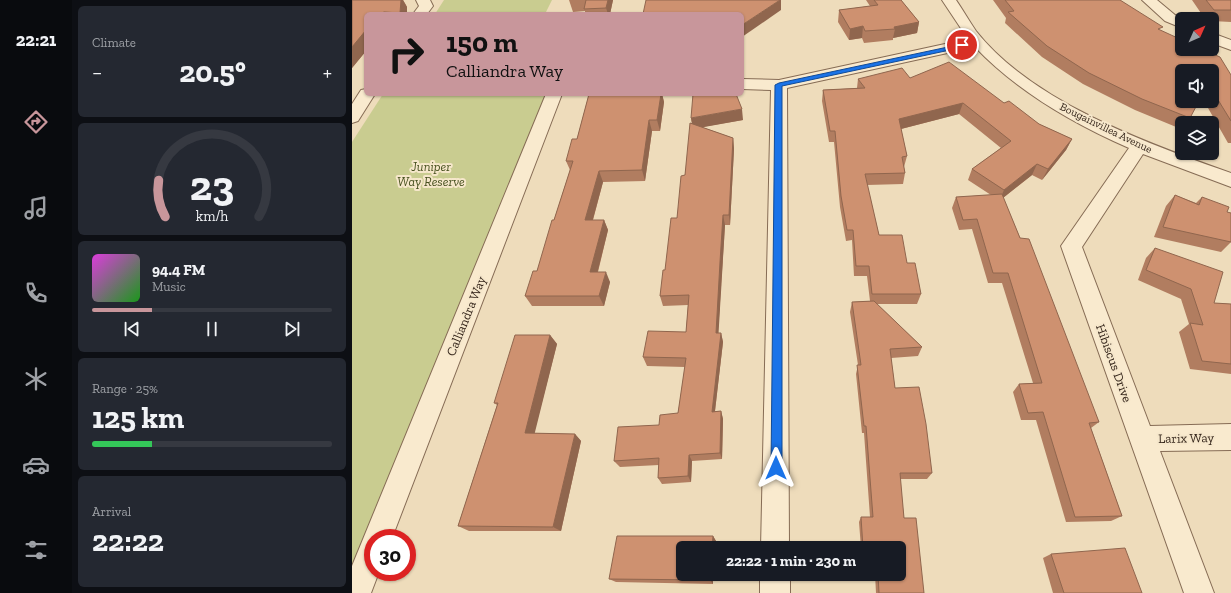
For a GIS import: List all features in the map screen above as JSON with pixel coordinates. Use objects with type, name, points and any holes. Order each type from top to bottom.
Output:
[{"type":"street","points":[[422,12],[426,6],[423,0]]},
{"type":"street","name":"Bougainvillea Avenue","points":[[949,0],[959,18],[977,42],[1013,74],[1053,102],[1082,119],[1139,147],[1231,180]]},
{"type":"street","points":[[1149,0],[1175,20]]},
{"type":"street","points":[[1219,40],[1231,44]]},
{"type":"street","points":[[744,84],[779,85],[977,42]]},
{"type":"street","points":[[776,541],[779,85]]},
{"type":"street","points":[[352,117],[366,96]]},
{"type":"street","name":"Calliandra Way","points":[[382,529],[553,96]]},
{"type":"street","name":"Hibiscus Drive","points":[[1139,147],[1071,246],[1199,593]]},
{"type":"street","name":"Larix Way","points":[[1142,439],[1231,437]]},
{"type":"street","points":[[356,593],[364,573]]},
{"type":"street","points":[[775,581],[775,593]]},
{"type":"green space","points":[[444,0],[552,0],[546,12],[436,12]]},
{"type":"green space","name":"Juniper Way Reserve","points":[[382,96],[547,96],[370,529],[364,529],[364,544],[352,573],[352,142]]},
{"type":"building","points":[[352,0],[401,0],[400,12],[364,12],[364,32],[352,47]]},
{"type":"building","points":[[586,0],[608,0],[606,8],[584,9]]},
{"type":"building","points":[[646,0],[780,0],[744,24],[744,12],[643,12]]},
{"type":"building","points":[[874,0],[901,0],[919,22],[894,27],[895,29],[865,31],[863,26],[850,29],[839,10],[878,5]]},
{"type":"building","points":[[1005,0],[1120,0],[1163,27],[1158,29],[1175,37],[1175,56],[1220,57],[1231,75],[1231,121],[1219,101],[1219,64],[1175,64],[1175,108],[1195,108],[1191,116],[1185,116],[1142,99],[1089,73],[1047,46],[1008,12],[1014,11]]},
{"type":"building","points":[[1206,0],[1231,0],[1231,10],[1214,10]]},
{"type":"building","points":[[949,62],[1004,103],[1009,101],[1039,124],[1072,139],[1048,169],[1037,164],[1004,190],[972,169],[1011,141],[963,103],[899,119],[907,156],[902,157],[905,173],[865,174],[879,235],[902,235],[907,263],[915,263],[921,294],[872,294],[869,266],[856,266],[853,230],[847,230],[841,196],[835,131],[830,131],[823,90],[865,88],[858,79],[902,68],[910,78]]},
{"type":"building","points":[[588,96],[661,96],[657,120],[649,120],[642,170],[599,171],[585,220],[604,220],[590,272],[606,272],[599,296],[525,296],[533,271],[537,271],[552,220],[554,220],[573,161],[566,161],[572,139],[577,139]]},
{"type":"building","points":[[693,96],[737,96],[742,109],[691,118]]},
{"type":"building","points":[[690,123],[733,138],[729,215],[723,215],[716,333],[721,333],[712,412],[721,411],[720,453],[689,455],[688,476],[658,478],[659,458],[614,461],[618,427],[659,425],[660,415],[678,413],[686,358],[643,357],[648,331],[686,332],[689,295],[660,296],[663,270],[665,270],[671,218],[677,218],[681,176],[685,175]]},
{"type":"building","points":[[1002,194],[1020,238],[1029,239],[1099,422],[1089,423],[1122,516],[1075,517],[1043,412],[1028,413],[1019,384],[1042,383],[1008,273],[993,273],[977,219],[963,220],[956,197]]},
{"type":"building","points":[[1175,195],[1199,205],[1202,197],[1229,207],[1227,212],[1231,213],[1231,242],[1163,227]]},
{"type":"building","points":[[1155,248],[1223,272],[1214,303],[1231,304],[1231,364],[1202,361],[1190,323],[1203,325],[1191,289],[1146,270]]},
{"type":"building","points":[[874,301],[922,347],[890,349],[895,388],[919,387],[926,424],[932,473],[900,473],[904,518],[916,518],[924,593],[879,593],[878,581],[906,581],[906,541],[863,541],[861,517],[873,517],[866,426],[864,426],[857,365],[861,365],[852,302]]},
{"type":"building","points":[[515,335],[550,335],[525,433],[575,434],[553,527],[458,526],[498,403],[494,403]]},
{"type":"building","points":[[617,536],[713,536],[713,541],[676,541],[676,580],[609,579]]},
{"type":"building","points":[[1125,548],[1142,593],[1064,593],[1051,554]]},
{"type":"route","points":[[776,468],[779,85],[962,45]]}]
